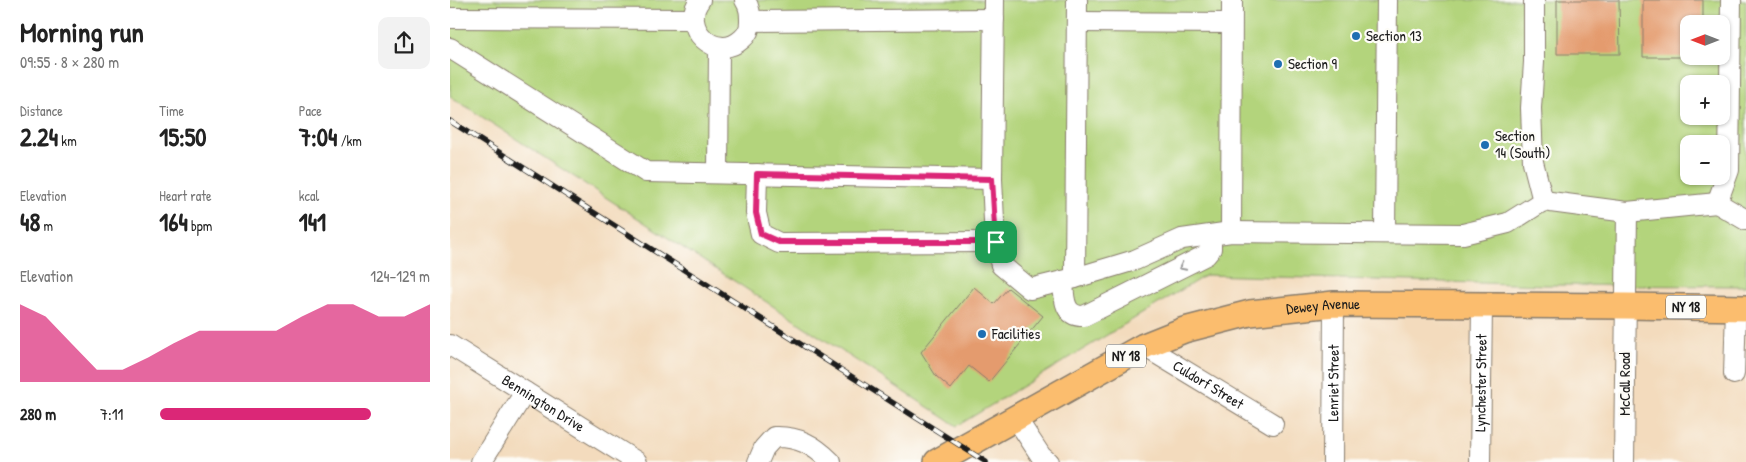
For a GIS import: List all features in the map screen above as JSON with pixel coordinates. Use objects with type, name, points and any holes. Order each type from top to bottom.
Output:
[{"type":"main road","name":"Dewey Avenue","points":[[937,462],[1144,346],[1184,330],[1241,315],[1277,309],[1334,304],[1741,308]]},
{"type":"street","points":[[700,0],[694,10],[693,19],[695,27],[699,35],[711,45],[719,47],[729,47],[738,43],[745,37],[750,28],[750,9],[745,0]]},
{"type":"street","points":[[1077,0],[1069,280],[1064,302],[1069,312],[1077,316],[1084,316],[1206,255],[1211,250],[1211,235]]},
{"type":"street","points":[[1231,232],[1232,0]]},
{"type":"street","points":[[1386,233],[1387,0]]},
{"type":"street","points":[[1534,0],[1534,62],[1531,108],[1533,162],[1543,201]]},
{"type":"street","points":[[1717,203],[1729,170],[1731,0]]},
{"type":"street","points":[[750,21],[994,9],[992,179],[996,242],[1001,264],[1030,289],[1069,280],[1135,260],[1182,239],[1231,232],[1463,234],[1508,223],[1543,201],[1627,212],[1717,203],[1746,220]]},
{"type":"street","points":[[450,18],[693,19]]},
{"type":"street","points":[[1077,22],[1231,23]]},
{"type":"street","points":[[718,173],[719,47]]},
{"type":"street","points":[[450,48],[646,172],[992,179]]},
{"type":"street","points":[[757,174],[756,213],[761,234],[779,242],[996,242]]},
{"type":"street","name":"McCall Road","points":[[1624,462],[1627,212]]},
{"type":"street","name":"Lenriet Street","points":[[1333,462],[1334,304]]},
{"type":"street","name":"Lynchester Street","points":[[1480,462],[1482,306]]},
{"type":"street","points":[[1734,374],[1741,308]]},
{"type":"street","name":"Bennington Drive","points":[[450,345],[637,462]]},
{"type":"street","name":"Culdorf Street","points":[[1144,346],[1273,424]]},
{"type":"street","points":[[481,462],[525,392]]},
{"type":"street","points":[[1016,418],[1041,456],[1048,462]]},
{"type":"street","points":[[758,462],[764,448],[774,437],[788,436],[798,439],[831,462]]},
{"type":"green space","points":[[450,0],[1746,0],[1746,286],[1547,285],[1206,275],[957,426],[450,96]]},
{"type":"building","points":[[1557,0],[1619,0],[1620,54],[1557,54]]},
{"type":"building","points":[[1643,0],[1703,0],[1703,15],[1680,15],[1680,57],[1643,57]]},
{"type":"building","name":"Facilities","points":[[974,287],[994,304],[1008,288],[1043,316],[989,382],[969,366],[951,389],[936,376],[921,352]]},
{"type":"railway","points":[[450,121],[986,462]]},
{"type":"place","name":"Section 13","points":[[1356,36]]},
{"type":"place","name":"Section 9","points":[[1278,64]]},
{"type":"place","name":"Section 14 (South)","points":[[1485,145]]},
{"type":"place","name":"Facilities","points":[[982,334]]},
{"type":"route","points":[[757,174],[992,179],[996,242],[779,242],[761,234],[756,213],[757,174]]}]
